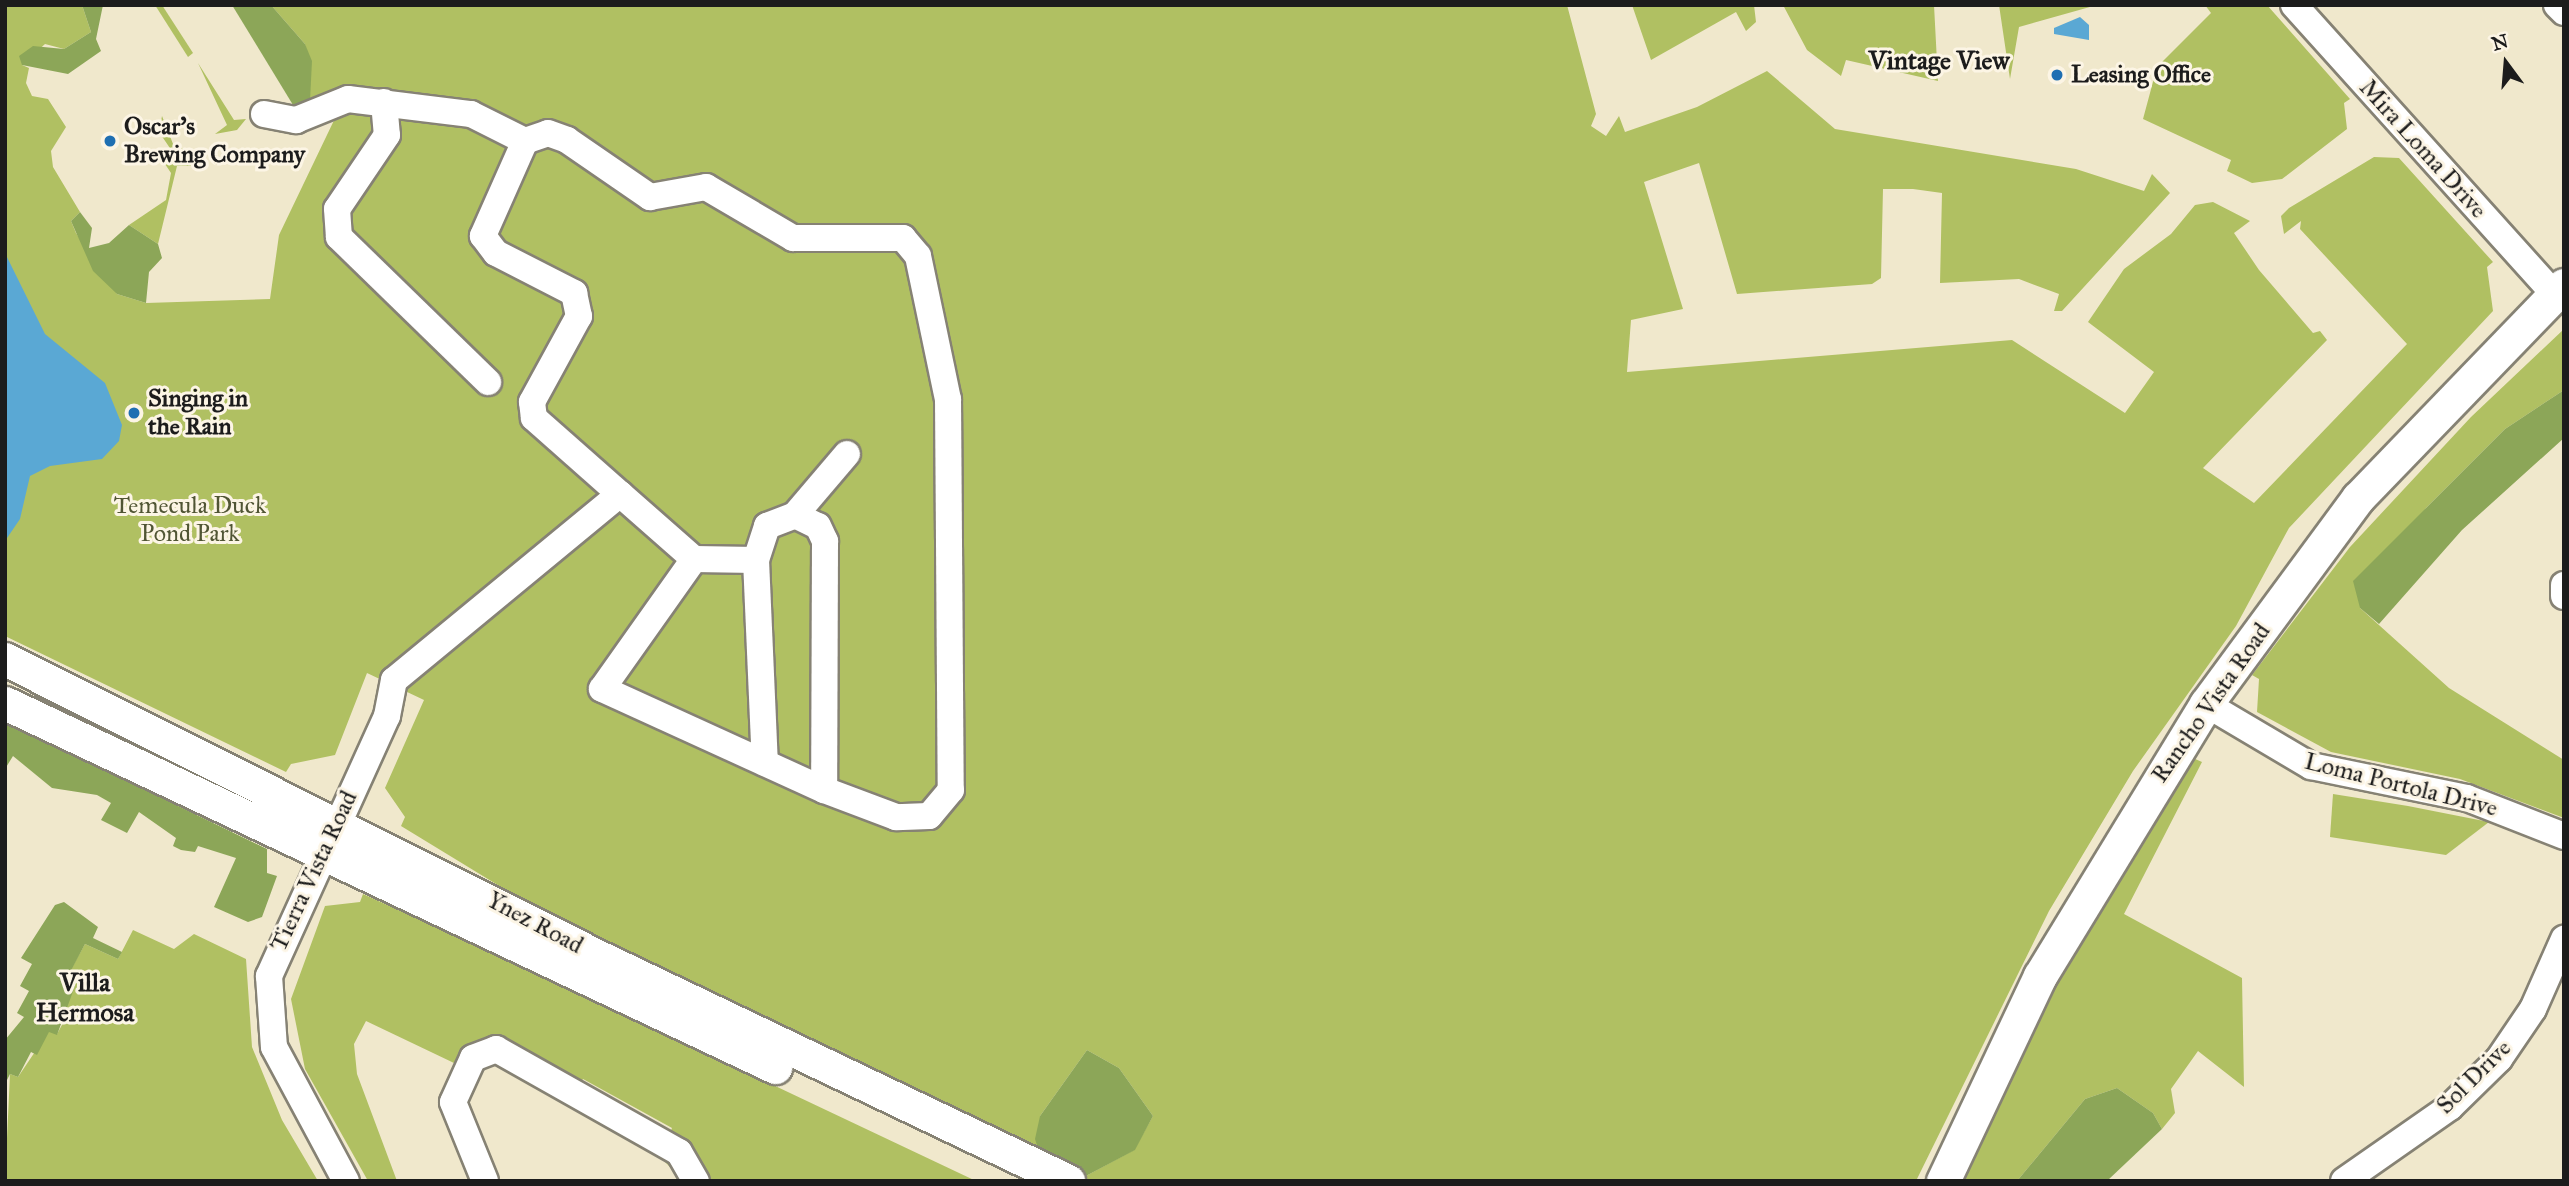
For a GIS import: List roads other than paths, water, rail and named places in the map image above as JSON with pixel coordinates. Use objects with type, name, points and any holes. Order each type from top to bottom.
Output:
[{"type":"main road","name":"Rancho Vista Road","points":[[1942,1181],[2040,976],[2206,704],[2358,498],[2558,289]]},
{"type":"main road","name":"Ynez Road","points":[[5,659],[338,821],[599,957],[1068,1181]]},
{"type":"main road","points":[[5,678],[89,717],[128,718]]},
{"type":"main road","name":"Ynez Road","points":[[5,704],[1013,1181]]},
{"type":"street","name":"Mira Loma Drive","points":[[2294,5],[2558,289]]},
{"type":"street","points":[[2557,5],[2564,12]]},
{"type":"street","points":[[264,114],[296,120],[348,99],[471,114],[525,141],[548,133],[567,140],[650,197],[706,187],[793,238],[903,238],[918,256],[947,399],[951,790],[929,816],[896,817],[824,790],[602,688],[694,559]]},
{"type":"street","points":[[384,102],[387,135],[337,209],[339,237],[488,382]]},
{"type":"street","points":[[525,141],[484,236],[496,253],[574,293],[579,316],[532,402],[534,418],[694,559],[756,560]]},
{"type":"street","points":[[765,763],[756,560],[767,526],[795,515],[847,454]]},
{"type":"street","name":"Tierra Vista Road","points":[[346,1181],[283,1068],[267,1001],[273,958],[387,716],[394,680],[620,494]]},
{"type":"street","points":[[795,515],[818,526],[825,541],[824,790]]},
{"type":"street","points":[[2564,585],[2564,596]]},
{"type":"street","name":"Loma Portola Drive","points":[[2206,704],[2311,766],[2468,798],[2564,836]]},
{"type":"street","name":"Sol Drive","points":[[2344,1181],[2450,1107],[2499,1059],[2533,1009],[2564,939]]},
{"type":"street","points":[[485,1181],[453,1102],[473,1058],[496,1049],[679,1152],[696,1181]]},
{"type":"water","points":[[2080,17],[2089,25],[2089,40],[2054,34],[2054,28]]},
{"type":"water","points":[[5,253],[45,334],[105,383],[122,425],[119,441],[102,459],[50,466],[30,476],[20,519],[5,541]]},
{"type":"place","name":"Leasing Office","points":[[2057,75]]},
{"type":"place","name":"Oscar’s Brewing Company","points":[[110,141]]},
{"type":"place","name":"Singing in the Rain","points":[[134,413]]},
{"type":"district","name":"Vintage View","points":[[1939,61]]},
{"type":"district","name":"Villa Hermosa","points":[[85,998]]},
{"type":"park label","name":"Temecula Duck Pond Park","points":[[190,520]]}]
